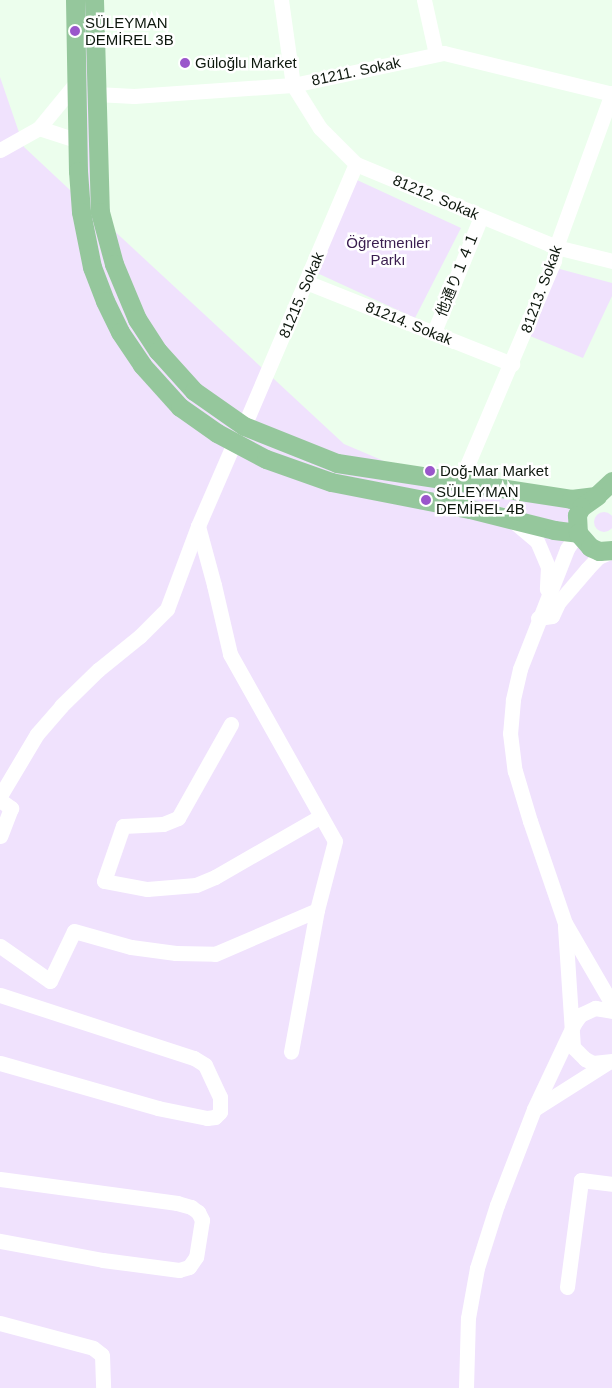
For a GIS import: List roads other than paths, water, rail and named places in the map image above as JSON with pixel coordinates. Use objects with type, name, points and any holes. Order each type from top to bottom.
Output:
[{"type":"main road","points":[[75,0],[75,84],[81,212],[92,267],[105,301],[120,332],[142,365],[180,407],[234,443],[266,458],[330,482],[470,509],[578,534]]},
{"type":"main road","points":[[94,0],[100,212],[114,264],[137,319],[158,351],[194,391],[244,426],[337,463],[571,499],[604,496]]},
{"type":"main road","points":[[612,481],[604,496],[581,507],[577,515],[578,534],[590,548],[599,551],[612,551]]},
{"type":"street","points":[[281,0],[294,85]]},
{"type":"street","points":[[424,0],[436,54]]},
{"type":"street","name":"81211. Sokak","points":[[96,94],[134,96],[294,85],[444,53],[612,94]]},
{"type":"street","points":[[0,150],[39,128],[75,84]]},
{"type":"street","name":"81212. Sokak","points":[[294,85],[320,128],[356,164],[556,247],[612,261]]},
{"type":"street","name":"81213. Sokak","points":[[460,482],[512,364],[554,261],[556,247],[612,94]]},
{"type":"street","points":[[39,128],[77,140]]},
{"type":"street","name":"81215. Sokak","points":[[244,426],[356,164]]},
{"type":"street","name":"他通り１４１","points":[[434,332],[481,217]]},
{"type":"street","name":"81214. Sokak","points":[[306,282],[512,364]]},
{"type":"street","points":[[0,796],[37,734],[62,706],[98,670],[140,636],[167,609],[198,526],[234,443]]},
{"type":"street","points":[[511,520],[537,541],[548,568],[547,598]]},
{"type":"street","points":[[198,526],[230,654],[335,841],[317,910],[291,1052]]},
{"type":"street","points":[[578,534],[566,549],[520,669],[513,700],[510,733],[516,771],[530,821],[565,923],[612,1004]]},
{"type":"street","points":[[538,618],[552,616],[558,603],[586,569],[598,557],[612,551]]},
{"type":"street","points":[[231,724],[178,818],[163,824],[123,826],[104,881],[147,889],[196,885],[215,877],[321,816]]},
{"type":"street","points":[[0,800],[11,808],[0,836]]},
{"type":"street","points":[[0,946],[50,982],[74,931],[131,947],[176,953],[215,954],[242,944],[317,910]]},
{"type":"street","points":[[565,923],[573,1046],[585,1059],[593,1063],[611,1060]]},
{"type":"street","points":[[0,995],[194,1058],[205,1066],[220,1098],[220,1112],[215,1117],[207,1118],[158,1108],[0,1063]]},
{"type":"street","points":[[466,1388],[468,1318],[477,1268],[497,1205],[534,1109],[580,1015],[587,1010],[603,1008],[612,1011]]},
{"type":"street","points":[[534,1109],[611,1060]]},
{"type":"street","points":[[0,1179],[177,1203],[191,1207],[198,1212],[202,1220],[196,1257],[189,1267],[179,1270],[103,1260],[0,1241]]},
{"type":"street","points":[[567,1287],[581,1180],[612,1184]]},
{"type":"street","points":[[0,1323],[93,1348],[102,1355],[104,1388]]},
{"type":"place","name":"SÜLEYMAN DEMİREL 3B","points":[[75,31]]},
{"type":"place","name":"Güloğlu Market","points":[[185,63]]},
{"type":"place","name":"Doğ-Mar Market","points":[[430,471]]},
{"type":"place","name":"SÜLEYMAN DEMİREL 4B","points":[[426,500]]},
{"type":"park label","name":"Öğretmenler Parkı","points":[[388,250]]}]
